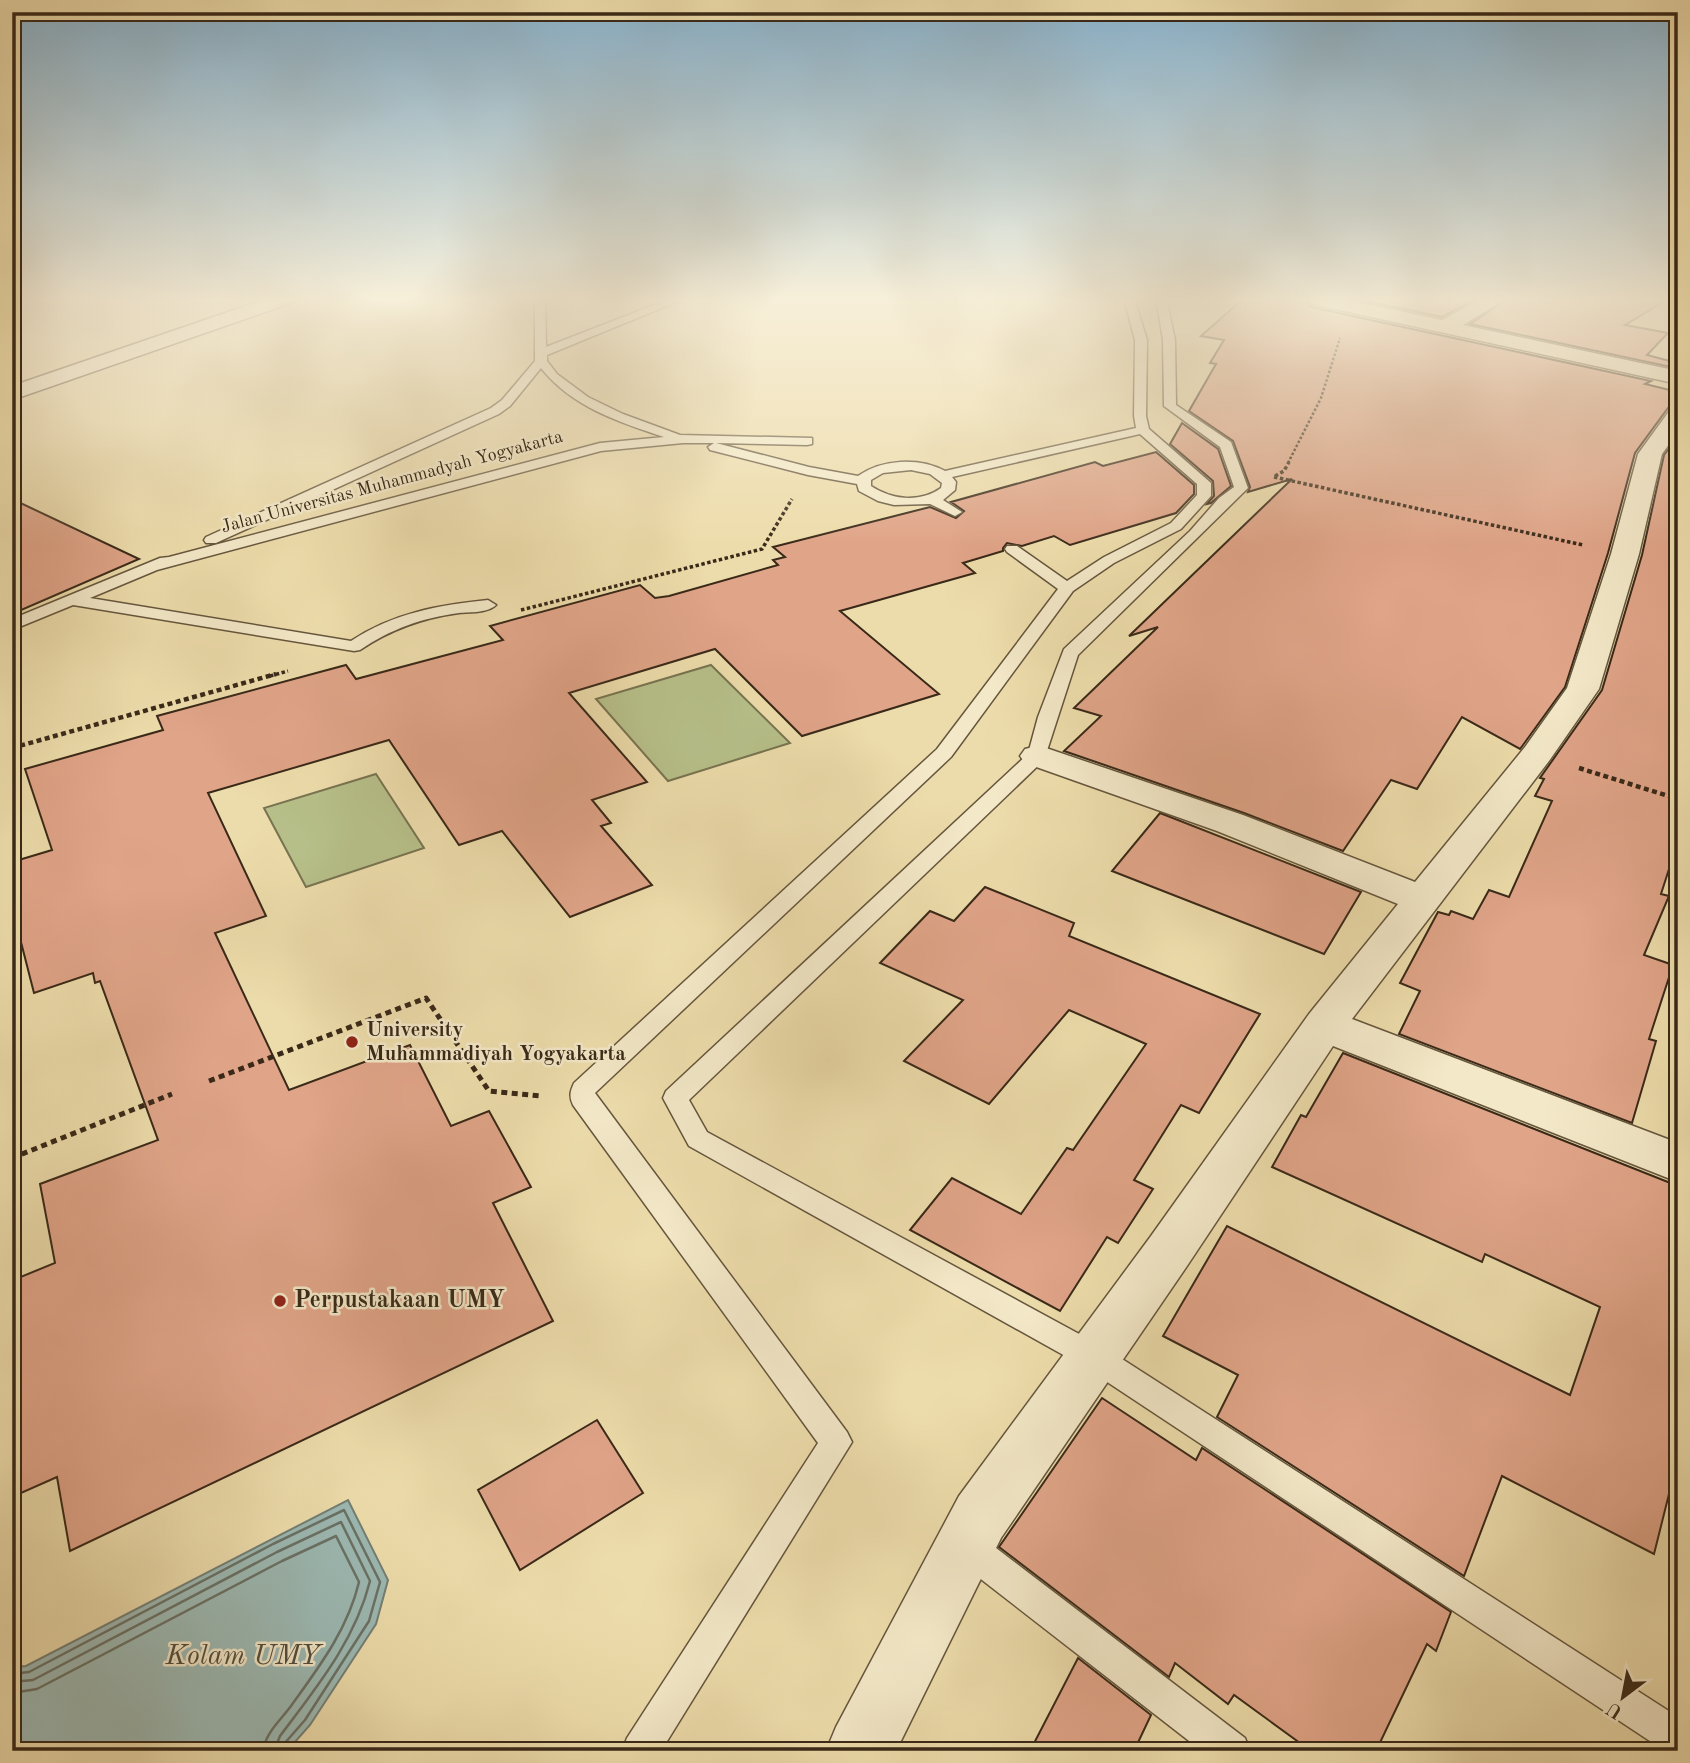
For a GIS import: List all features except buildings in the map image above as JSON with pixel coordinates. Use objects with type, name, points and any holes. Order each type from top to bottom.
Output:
[{"type":"street","points":[[12,393],[49,380]]},
{"type":"street","points":[[860,1751],[980,1517],[1324,1025],[1537,754],[1583,689],[1625,554],[1650,454],[1678,415]]},
{"type":"street","points":[[1037,756],[1218,819],[1421,899]]},
{"type":"street","points":[[1324,1025],[1678,1163]]},
{"type":"lane","points":[[12,625],[154,566],[495,411],[506,403],[523,380]]},
{"type":"lane","name":"Jalan Universitas Muhammadyah Yogyakarta","points":[[557,380],[581,399],[637,424],[683,439],[808,471],[862,481]]},
{"type":"lane","points":[[640,1751],[836,1442],[582,1098],[589,1084],[944,753],[1067,588],[1109,560],[1176,526],[1204,496],[1204,483],[1143,430],[1140,416],[1140,380]]},
{"type":"lane","points":[[1170,380],[1170,406],[1226,445],[1241,488],[1224,501],[1195,534],[1070,653],[1047,717],[1037,756],[675,1098],[698,1139],[1094,1357],[1678,1738]]},
{"type":"lane","points":[[943,475],[1143,430]]},
{"type":"lane","name":"Jalan Universitas Muhammadyah Yogyakarta","points":[[154,566],[593,449],[683,439]]},
{"type":"lane","points":[[683,439],[807,441]]},
{"type":"lane","points":[[896,466],[923,467],[943,475],[949,482],[948,490],[931,499],[916,501],[884,499],[871,494],[864,488],[862,481],[873,471],[896,466]]},
{"type":"lane","points":[[931,499],[955,512]]},
{"type":"lane","points":[[1012,549],[1067,588]]},
{"type":"lane","points":[[71,600],[354,646],[373,633],[400,621],[442,610],[488,605]]},
{"type":"lane","points":[[965,1546],[1232,1751]]},
{"type":"path","points":[[1241,488],[1275,477],[1284,471],[1321,398],[1326,380]]},
{"type":"path","points":[[521,610],[762,549],[808,471]]},
{"type":"path","points":[[1275,477],[1625,554]]},
{"type":"path","points":[[12,748],[290,670]]},
{"type":"path","points":[[1537,754],[1678,799]]},
{"type":"path","points":[[209,1081],[426,998],[489,1091],[582,1098]]},
{"type":"path","points":[[12,1158],[172,1094]]},
{"type":"green space","points":[[711,665],[790,743],[668,781],[596,699]]},
{"type":"green space","points":[[376,774],[424,848],[306,887],[264,808]]},
{"type":"water","name":"Kolam UMY","points":[[348,1500],[388,1580],[376,1624],[310,1725],[287,1751],[12,1751],[12,1667],[26,1666]]},
{"type":"place","name":"University Muhammadiyah Yogyakarta","points":[[352,1042]]},
{"type":"place","name":"Perpustakaan UMY","points":[[280,1301]]}]
